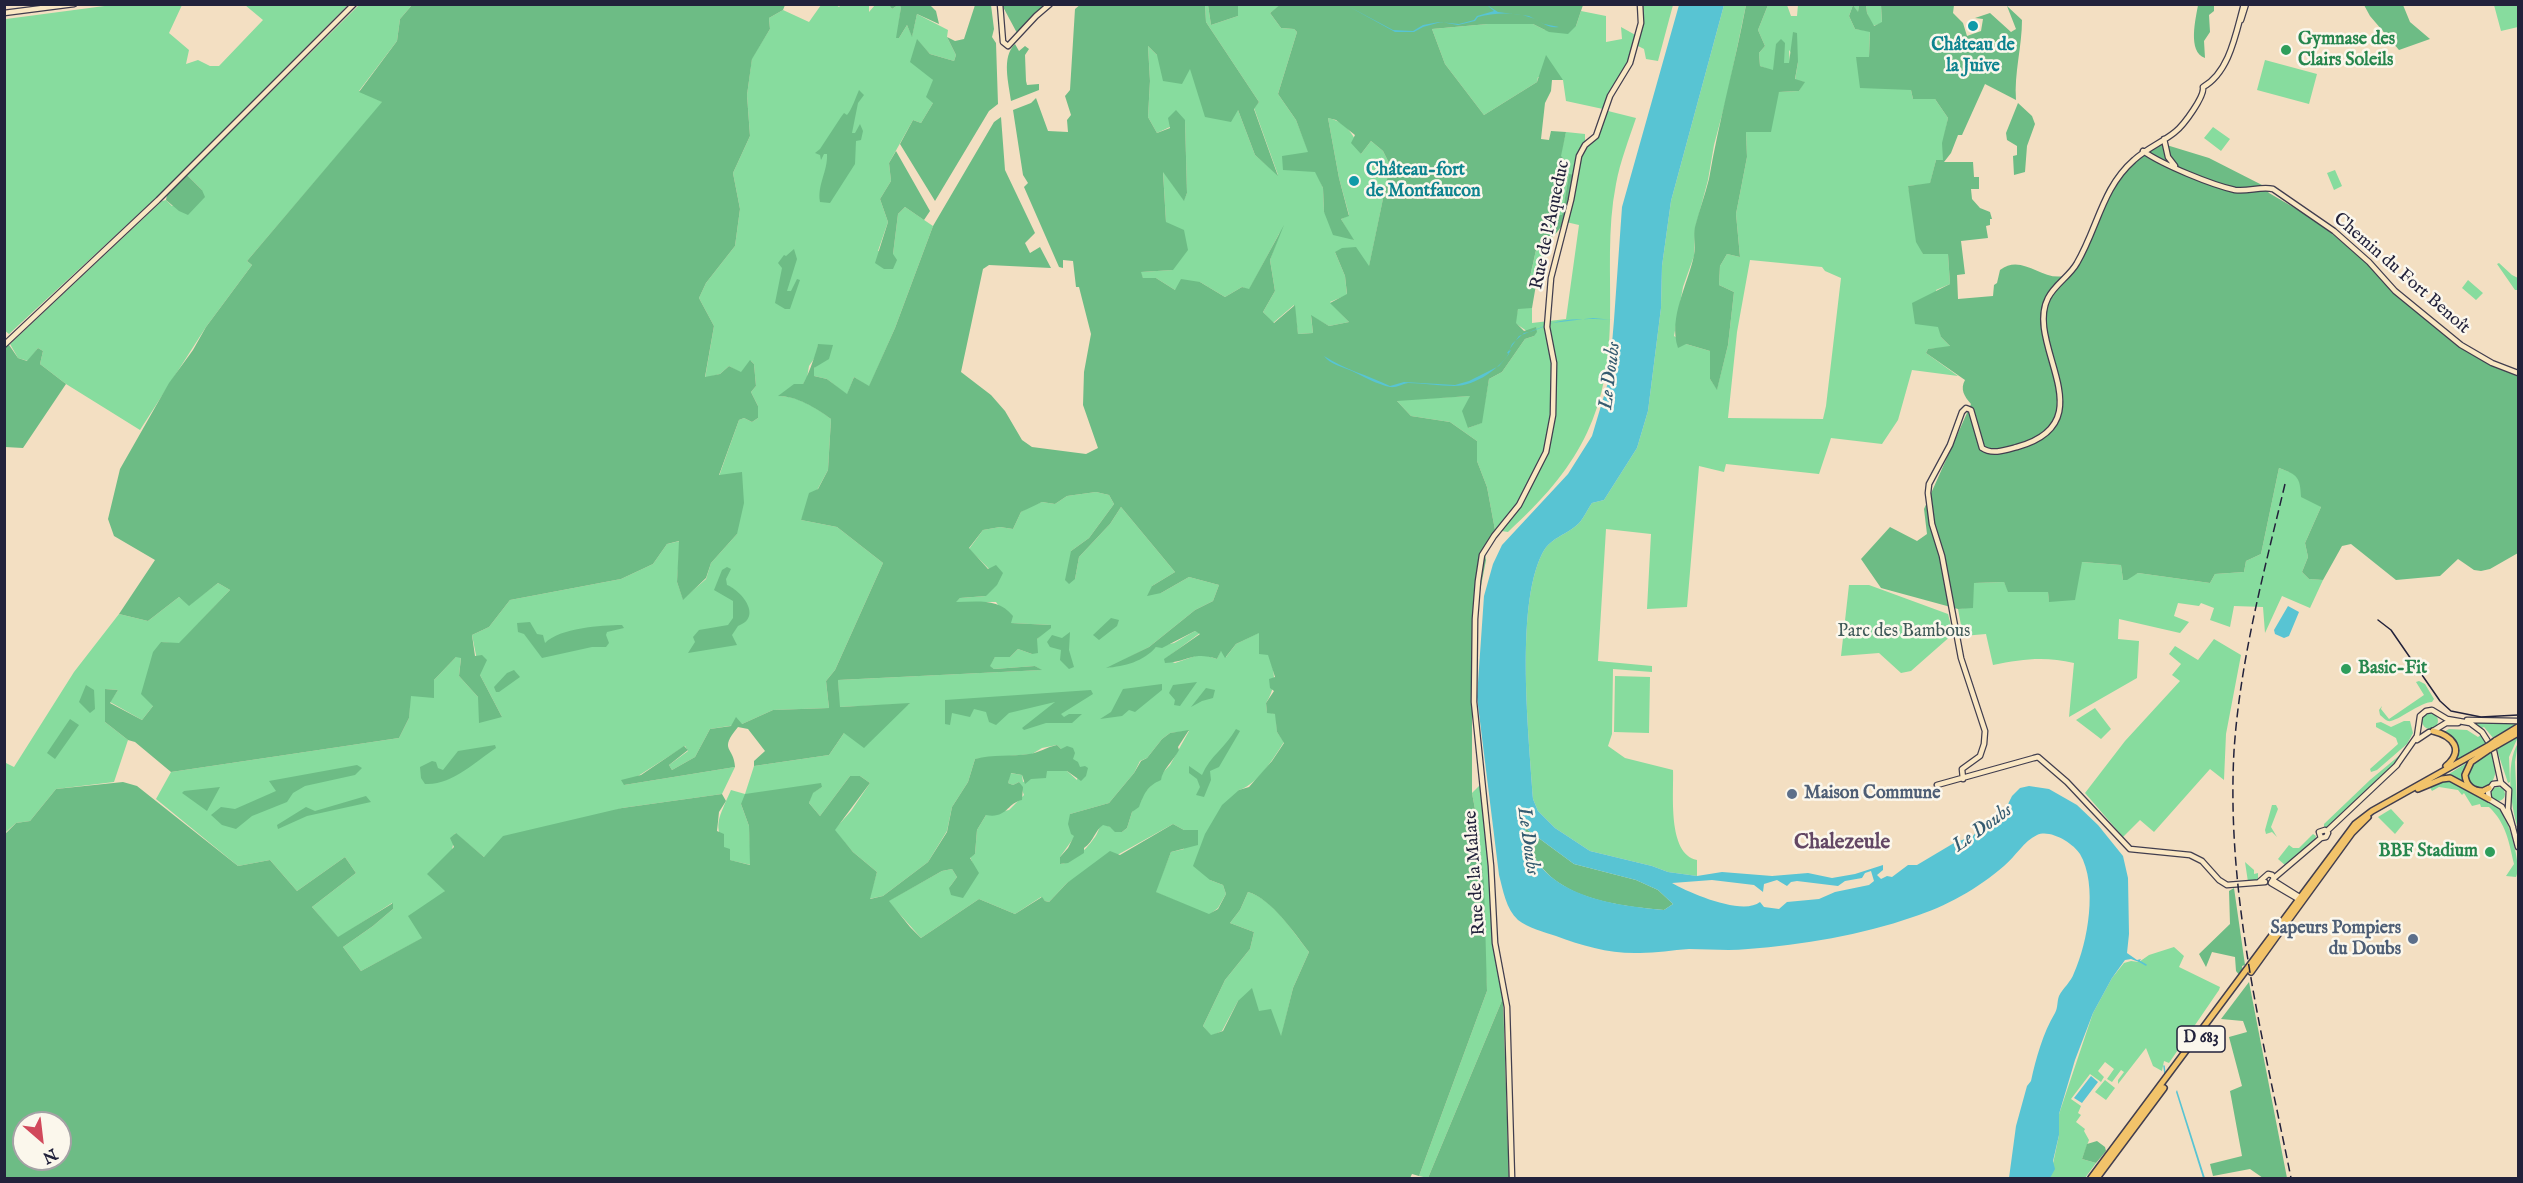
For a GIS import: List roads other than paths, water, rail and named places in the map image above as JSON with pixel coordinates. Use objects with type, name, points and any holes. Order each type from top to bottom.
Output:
[{"type":"main road","points":[[2433,776],[2453,760],[2456,747],[2447,737],[2434,730]]},
{"type":"main road","name":"D 683","points":[[2095,1178],[2112,1149],[2299,898],[2359,826],[2373,814],[2518,730]]},
{"type":"main road","points":[[2489,747],[2471,762],[2465,775],[2467,783],[2473,789],[2481,791],[2489,788]]},
{"type":"main road","name":"D 683","points":[[2095,1178],[2148,1109],[2304,891],[2355,824],[2372,811],[2489,747]]},
{"type":"main road","points":[[2418,789],[2438,780],[2450,778],[2489,799]]},
{"type":"main road","points":[[2148,1109],[2158,1089]]},
{"type":"street","points":[[4,13],[74,4]]},
{"type":"street","points":[[4,345],[162,197],[354,4]]},
{"type":"street","points":[[1000,4],[1003,42],[1008,46],[1050,4]]},
{"type":"street","name":"Rue de l'Aqueduc","points":[[1481,565],[1482,555],[1519,505],[1546,452],[1553,415],[1554,363],[1547,325],[1551,278],[1569,211],[1579,156],[1584,145],[1596,136],[1610,96],[1630,63],[1641,23],[1640,4]]},
{"type":"street","points":[[1963,779],[1962,769],[1980,756],[1985,731],[1961,658],[1942,556],[1932,524],[1929,484],[1950,445],[1962,412],[1966,408],[1971,410],[1980,445],[1990,452],[2033,442],[2052,425],[2058,416],[2060,402],[2045,324],[2046,302],[2053,289],[2076,266],[2112,182],[2143,151],[2181,126],[2203,96],[2203,87],[2218,73],[2245,4]]},
{"type":"street","points":[[2164,139],[2168,157],[2177,167]]},
{"type":"street","points":[[2143,151],[2163,163],[2177,167]]},
{"type":"street","name":"Chemin du Fort Benoît","points":[[2177,167],[2237,190],[2271,188],[2334,231],[2369,262],[2395,291],[2472,353],[2518,373]]},
{"type":"street","name":"Rue de la Malate","points":[[1481,565],[1474,619],[1474,702],[1491,866],[1495,943],[1507,1007],[1512,1179]]},
{"type":"street","points":[[2396,766],[2417,736],[2420,716],[2432,710],[2439,716],[2476,726],[2489,740],[2500,771],[2499,783]]},
{"type":"street","points":[[2434,730],[2439,716]]},
{"type":"street","points":[[2456,720],[2518,721]]},
{"type":"street","points":[[1937,785],[2024,762],[2036,761],[2067,782],[2130,849],[2190,855],[2202,861],[2225,884],[2253,884],[2273,879],[2281,873],[2320,838],[2319,831],[2327,831],[2396,766],[2420,736],[2446,723],[2476,726]]},
{"type":"street","points":[[2420,726],[2434,730]]},
{"type":"street","points":[[2499,783],[2489,788],[2489,799],[2505,810],[2513,827]]},
{"type":"street","points":[[2499,783],[2509,790],[2507,800],[2518,847]]},
{"type":"street","points":[[2498,805],[2507,800]]},
{"type":"street","points":[[2265,880],[2266,875],[2299,898]]},
{"type":"street","points":[[2273,879],[2290,898],[2292,908]]},
{"type":"street","points":[[2283,891],[2299,898]]},
{"type":"water","points":[[1346,5],[1393,30],[1413,31],[1423,25],[1440,22],[1414,32],[1395,32]]},
{"type":"water","points":[[1487,5],[1498,12],[1516,14],[1478,17],[1475,21],[1458,25],[1444,22],[1459,24],[1494,11]]},
{"type":"water","name":"Le Doubs","points":[[1679,5],[1724,5],[1671,201],[1662,266],[1661,308],[1648,411],[1637,448],[1604,500],[1592,503],[1579,523],[1545,549],[1534,577],[1526,639],[1527,708],[1533,799],[1538,811],[1555,828],[1590,851],[1668,872],[1697,876],[1722,872],[1772,876],[1808,873],[1832,878],[1855,874],[1883,865],[1883,870],[1877,875],[1881,879],[1887,876],[1892,877],[1908,865],[1917,865],[1954,843],[1973,836],[1979,828],[2006,808],[2012,796],[2020,788],[2029,786],[2049,789],[2077,805],[2098,825],[2123,856],[2128,878],[2127,953],[2137,960],[2141,959],[2139,962],[2131,959],[2125,960],[2112,978],[2093,1013],[2075,1060],[2059,1114],[2059,1135],[2053,1161],[2055,1169],[2050,1178],[2009,1178],[2016,1126],[2027,1086],[2031,1081],[2043,1037],[2056,1011],[2059,996],[2073,976],[2087,930],[2089,881],[2080,854],[2061,838],[2048,834],[2037,835],[1984,882],[1925,913],[1852,934],[1790,945],[1741,950],[1689,949],[1646,953],[1607,951],[1536,930],[1514,916],[1499,875],[1477,697],[1484,596],[1493,564],[1502,545],[1568,474],[1592,436],[1609,379],[1622,207]],"holes":[[[1525,828],[1574,864],[1636,880],[1658,890],[1673,904],[1664,910],[1643,908],[1598,900],[1577,892],[1558,882],[1543,868],[1531,851]],[[1871,871],[1874,881],[1869,885],[1835,892],[1819,899],[1787,902],[1779,909],[1764,907],[1760,902],[1752,906],[1716,902],[1672,883],[1712,880],[1754,885],[1763,892],[1764,884],[1777,880],[1787,886],[1797,881],[1838,886],[1845,881],[1862,878],[1865,873]]]},
{"type":"water","points":[[1324,356],[1390,386],[1404,382],[1455,385],[1469,381],[1497,367],[1487,375],[1462,385],[1448,386],[1408,383],[1392,387],[1337,365]]},
{"type":"water","points":[[2288,606],[2299,612],[2289,636],[2284,638],[2275,634],[2274,630]]},
{"type":"water","points":[[2091,1076],[2098,1082],[2082,1103],[2074,1098]]},
{"type":"water","points":[[2177,1090],[2205,1178],[2203,1178]]},
{"type":"waterway","points":[[2139,961],[2146,965]]},
{"type":"waterway","points":[[2164,1066],[2165,1074]]},
{"type":"tram line","points":[[2378,620],[2391,630],[2440,701],[2451,711],[2481,717],[2518,715]]},
{"type":"railway","points":[[2285,484],[2247,650],[2237,717],[2233,805],[2241,913],[2249,966],[2291,1178]]},
{"type":"place","name":"Château de la Juive","points":[[1973,26]]},
{"type":"place","name":"Gymnase des Clairs Soleils","points":[[2286,50]]},
{"type":"place","name":"Château-fort de Montfaucon","points":[[1354,181]]},
{"type":"place","name":"Basic-Fit","points":[[2346,669]]},
{"type":"place","name":"Maison Commune","points":[[1792,794]]},
{"type":"place","name":"BBF Stadium","points":[[2490,852]]},
{"type":"place","name":"Sapeurs Pompiers du Doubs","points":[[2413,939]]},
{"type":"district","name":"Chalezeule","points":[[1842,844]]},
{"type":"park label","name":"Parc des Bambous","points":[[1904,632]]}]
